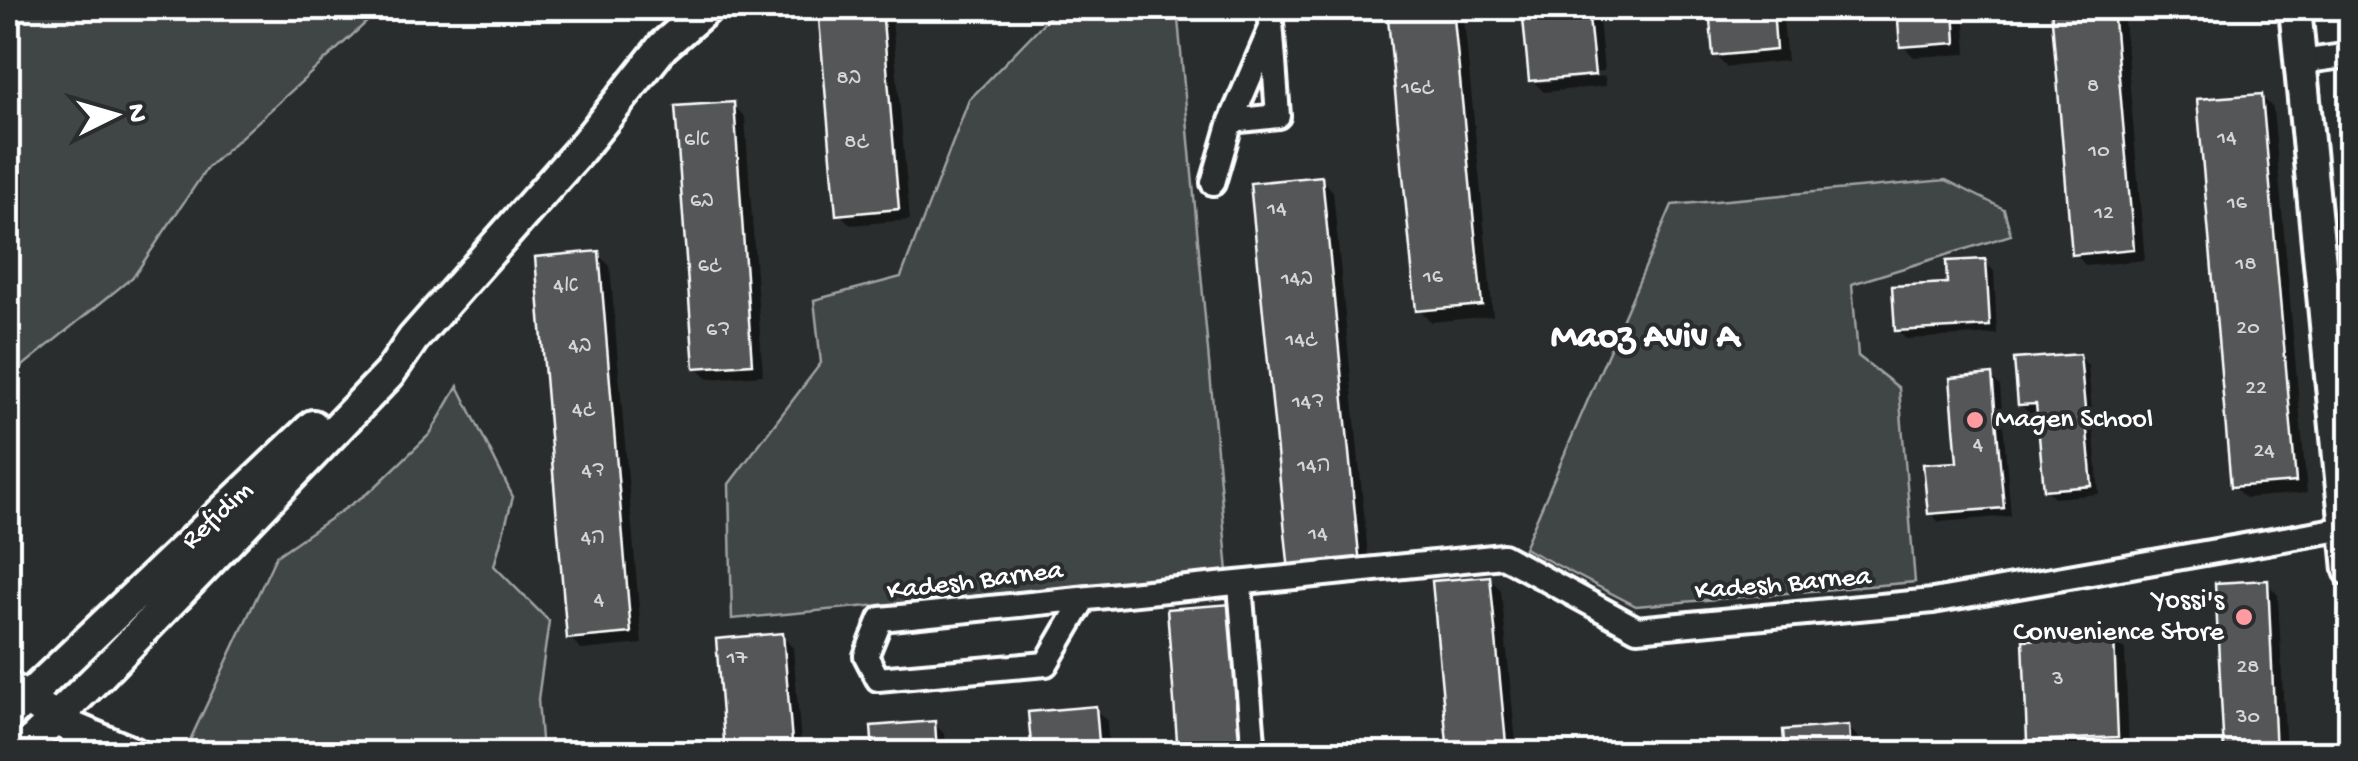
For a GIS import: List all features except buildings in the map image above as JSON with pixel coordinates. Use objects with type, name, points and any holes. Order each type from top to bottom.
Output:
[{"type":"street","name":"Refidim","points":[[19,754],[100,676],[389,374],[413,339],[580,150],[663,46],[707,8]]},
{"type":"street","points":[[2295,8],[2350,570]]},
{"type":"street","points":[[1231,121],[1278,116],[1270,18]]},
{"type":"street","points":[[1213,182],[1231,121],[1270,18]]},
{"type":"street","points":[[2301,62],[2350,55]]},
{"type":"street","name":"Refidim","points":[[14,701],[382,361],[413,339]]},
{"type":"street","name":"Kadesh Barnea","points":[[1084,599],[1046,664],[878,679],[866,656],[881,619],[1503,556],[1637,628],[1933,601],[2346,528]]},
{"type":"street","points":[[1240,585],[1254,754]]},
{"type":"street","points":[[14,701],[135,754]]},
{"type":"street","points":[[8,747],[19,754]]},
{"type":"shaded area","points":[[8,8],[382,8],[207,168],[134,276],[8,378]]},
{"type":"shaded area","points":[[1058,8],[1177,8],[1228,572],[732,619],[729,484],[821,363],[814,300],[901,277],[969,100]]},
{"type":"shaded area","points":[[1946,180],[2004,209],[2011,235],[1852,284],[1858,356],[1899,388],[1915,582],[1636,606],[1524,548],[1672,205]]},
{"type":"shaded area","points":[[458,386],[513,497],[494,566],[549,621],[538,699],[542,753],[184,753],[276,556],[372,490],[430,434]]},
{"type":"place","name":"Magen School","points":[[1975,420]]},
{"type":"place","name":"Yossi's Convenience Store","points":[[2244,617]]},
{"type":"district","name":"Maoz Aviv A","points":[[1645,338]]}]
